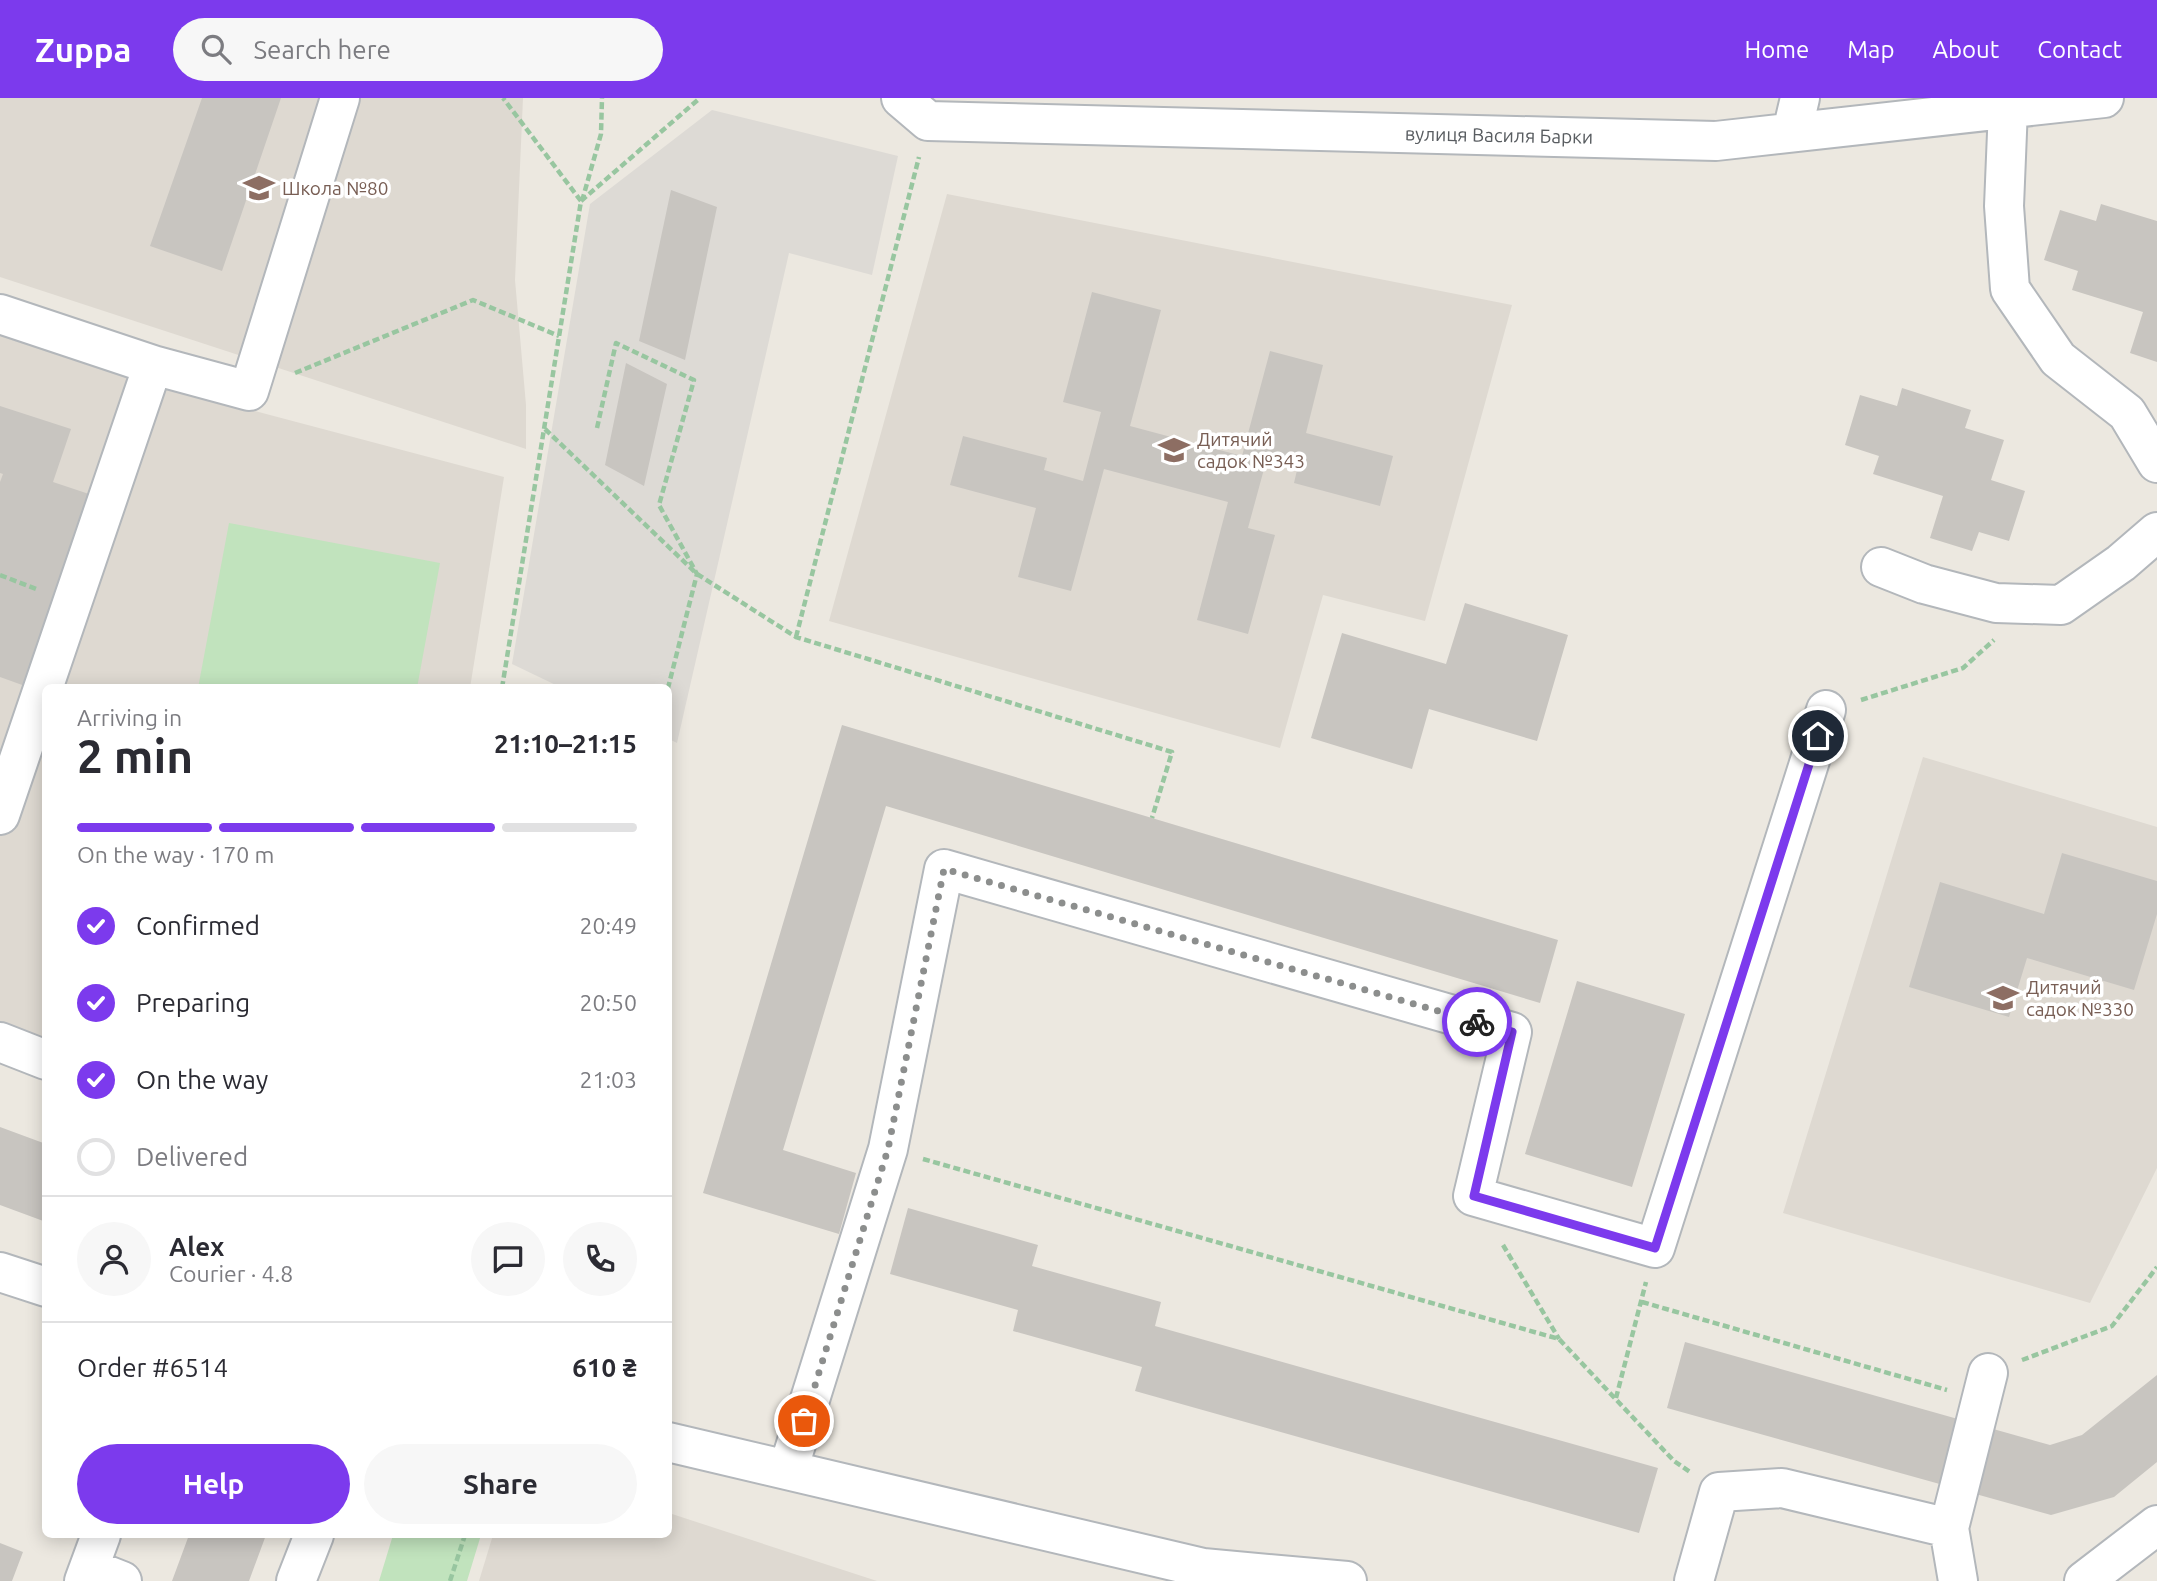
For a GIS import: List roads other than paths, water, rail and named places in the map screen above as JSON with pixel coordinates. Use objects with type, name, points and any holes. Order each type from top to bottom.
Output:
[{"type":"lane","points":[[0,314],[153,365],[249,391],[340,98]]},
{"type":"lane","name":"вулиця Василя Барки","points":[[919,106],[1716,141],[1796,115],[2104,98]]},
{"type":"lane","points":[[2006,103],[2004,206],[2010,289],[2058,359],[2127,413],[2157,463]]},
{"type":"lane","points":[[45,684],[153,365]]},
{"type":"lane","points":[[1881,567],[1924,584],[1996,603],[2061,605],[2121,563],[2157,532]]},
{"type":"lane","points":[[0,815],[42,691]]},
{"type":"lane","points":[[788,1470],[888,1149],[944,869],[1512,1032],[1474,1196],[1655,1248],[1826,710]]},
{"type":"lane","points":[[0,1042],[42,1058]]},
{"type":"lane","points":[[0,1272],[42,1286]]},
{"type":"lane","points":[[1958,1581],[1949,1528],[1985,1386]]},
{"type":"lane","points":[[672,1443],[1203,1568],[1347,1581]]},
{"type":"lane","points":[[1694,1581],[1719,1492],[1782,1488],[1949,1528]]},
{"type":"lane","points":[[2084,1581],[2157,1525]]},
{"type":"lane","points":[[296,1581],[313,1538]]},
{"type":"place","name":"Школа №80","points":[[259,188]]},
{"type":"place","name":"Дитячий садок №343","points":[[1174,450]]},
{"type":"place","name":"Дитячий садок №330","points":[[2003,998]]}]
